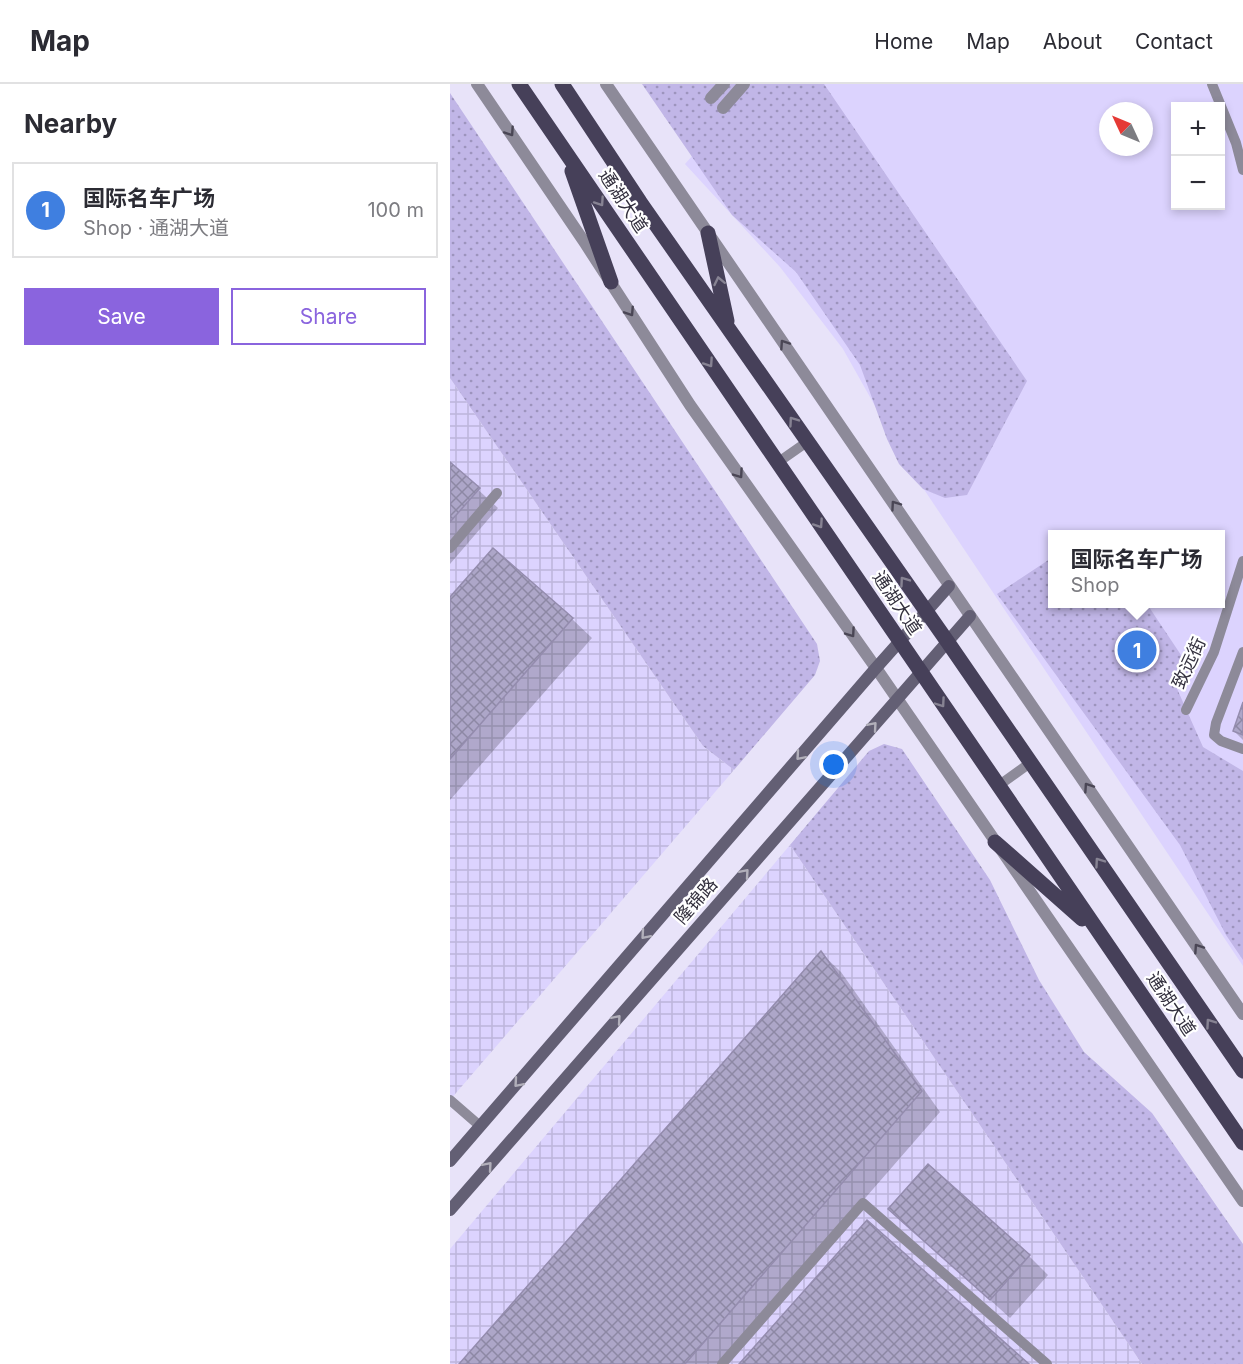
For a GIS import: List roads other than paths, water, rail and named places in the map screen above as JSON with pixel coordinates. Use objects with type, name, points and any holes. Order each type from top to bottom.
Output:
[{"type":"main road","name":"通湖大道","points":[[519,84],[1243,1143]]},
{"type":"main road","name":"通湖大道","points":[[562,84],[635,196],[947,641],[1243,1071]]},
{"type":"main road","points":[[565,151],[611,282]]},
{"type":"main road","points":[[708,232],[729,330]]},
{"type":"main road","name":"隆锦路","points":[[450,1161],[949,586]]},
{"type":"main road","name":"隆锦路","points":[[450,1210],[970,616]]},
{"type":"main road","points":[[994,842],[1101,935]]},
{"type":"street","points":[[477,84],[611,282],[690,405],[876,668],[1243,1201]]},
{"type":"street","points":[[606,84],[1243,1014]]},
{"type":"street","points":[[711,98],[723,84]]},
{"type":"street","points":[[723,108],[744,84]]},
{"type":"lane","points":[[1212,84],[1236,143],[1243,170]]},
{"type":"lane","points":[[777,463],[807,442]]},
{"type":"lane","points":[[450,548],[497,493]]},
{"type":"lane","name":"致远街","points":[[1186,710],[1214,652],[1243,561]]},
{"type":"lane","points":[[1243,652],[1216,723],[1214,735],[1221,741],[1243,749]]},
{"type":"lane","points":[[998,786],[1030,763]]},
{"type":"lane","points":[[450,1100],[480,1126]]},
{"type":"lane","points":[[722,1364],[862,1203],[1047,1364]]},
{"type":"place","name":"国际名车广场","points":[[1137,650]]}]
